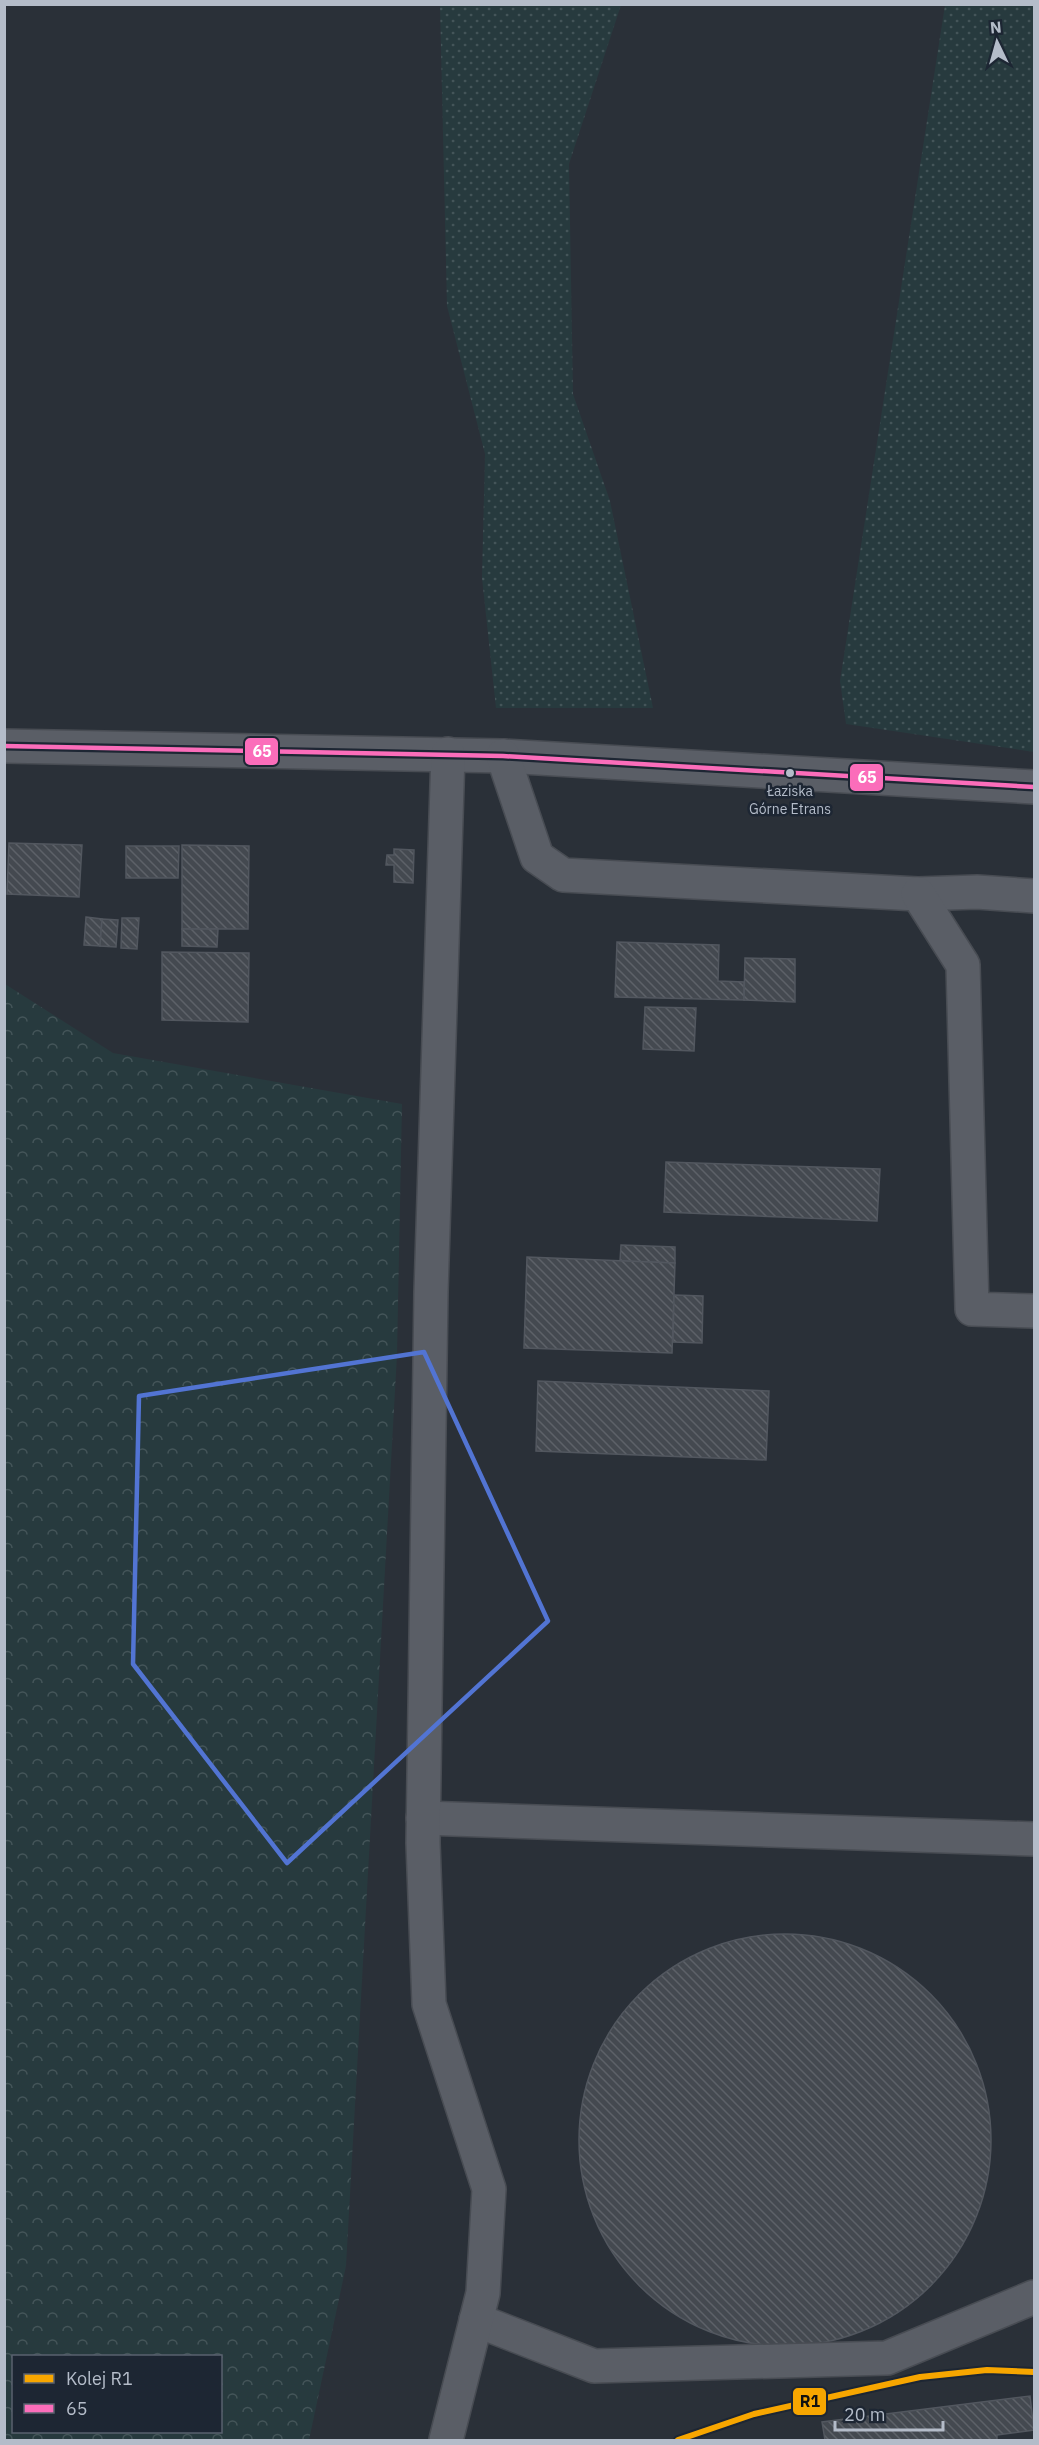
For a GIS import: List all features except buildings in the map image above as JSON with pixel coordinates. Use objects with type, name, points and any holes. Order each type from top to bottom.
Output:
[{"type":"street","points":[[4,746],[503,756],[1035,787]]},
{"type":"street","points":[[446,2440],[483,2293],[489,2188],[429,2004],[423,1818],[431,1292],[448,754]]},
{"type":"street","points":[[503,756],[537,857],[563,875],[918,894],[977,892],[1035,896]]},
{"type":"street","points":[[918,894],[963,965],[972,1309],[1035,1311]]},
{"type":"street","points":[[423,1818],[1035,1839]]},
{"type":"street","points":[[476,2320],[594,2366],[887,2358],[1035,2297]]},
{"type":"highlighted area","points":[[424,1352],[548,1621],[287,1863],[133,1664],[139,1396]]},
{"type":"green space","points":[[440,5],[621,5],[569,164],[573,394],[610,501],[653,708],[496,708],[482,578],[485,454],[447,306]]},
{"type":"green space","points":[[945,5],[1034,5],[1034,752],[846,724],[840,681]]},
{"type":"green space","points":[[5,984],[113,1053],[402,1104],[397,1355],[346,2266],[309,2440],[5,2440]]},
{"type":"rail line","name":"R1","points":[[678,2440],[754,2414],[920,2377],[987,2370],[1034,2372]]},
{"type":"transit line","name":"65","points":[[4,746],[503,756],[1034,787]]},
{"type":"place","name":"Łaziska Górne Etrans","points":[[790,773]]}]
